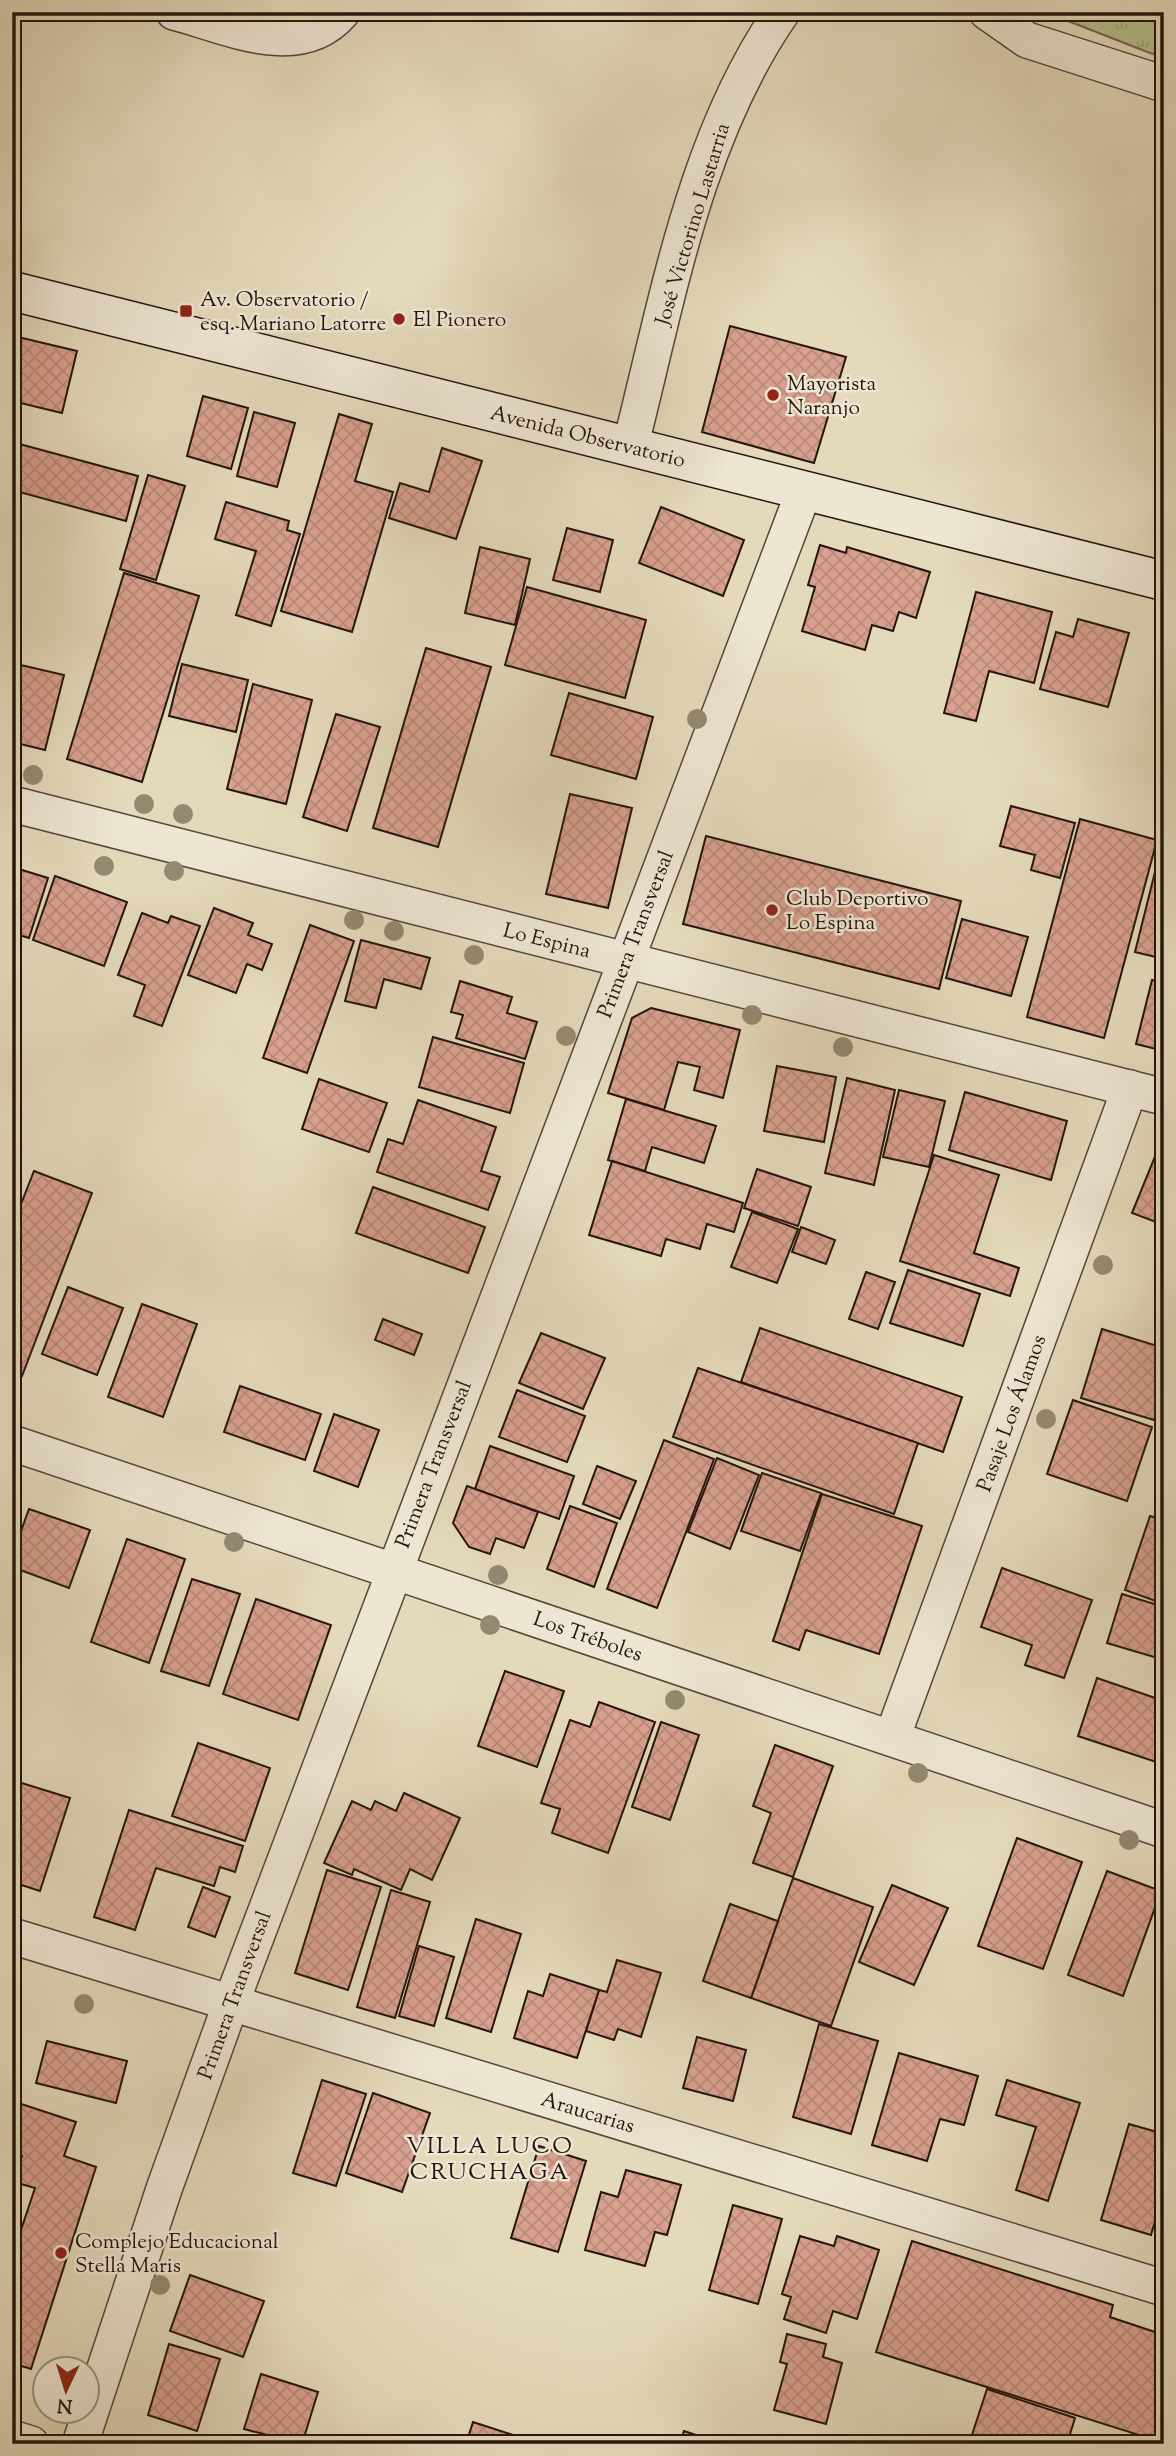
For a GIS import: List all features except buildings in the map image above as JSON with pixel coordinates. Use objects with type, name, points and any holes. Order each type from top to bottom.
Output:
[{"type":"main road","name":"Avenida Observatorio","points":[[12,292],[1164,581]]},
{"type":"street","points":[[174,12],[288,40],[330,23]]},
{"type":"street","name":"José Victorino Lastarria","points":[[630,447],[686,231],[713,145],[746,70],[782,12]]},
{"type":"street","points":[[987,12],[1027,40],[1164,84]]},
{"type":"street","name":"Primera Transversal","points":[[79,2444],[164,2189],[231,2003],[804,491]]},
{"type":"street","name":"Lo Espina","points":[[12,804],[1164,1097]]},
{"type":"street","name":"Pasaje Los Álamos","points":[[892,1738],[1130,1088]]},
{"type":"street","name":"Los Tréboles","points":[[12,1443],[1164,1830]]},
{"type":"street","name":"Araucarias","points":[[12,1936],[1164,2288]]},
{"type":"street","points":[[12,2438],[31,2444]]},
{"type":"green space","points":[[1045,12],[1164,12],[1164,57],[1150,53]]},
{"type":"place","name":"Av. Observatorio / esq. Mariano Latorre","points":[[186,311]]},
{"type":"place","name":"El Pionero","points":[[399,319]]},
{"type":"place","name":"Mayorista Naranjo","points":[[773,395]]},
{"type":"place","name":"Club Deportivo Lo Espina","points":[[772,910]]},
{"type":"place","name":"Complejo Educacional Stella Maris","points":[[61,2253]]},
{"type":"district","name":"VILLA LUCO CRUCHAGA","points":[[490,2158]]}]
